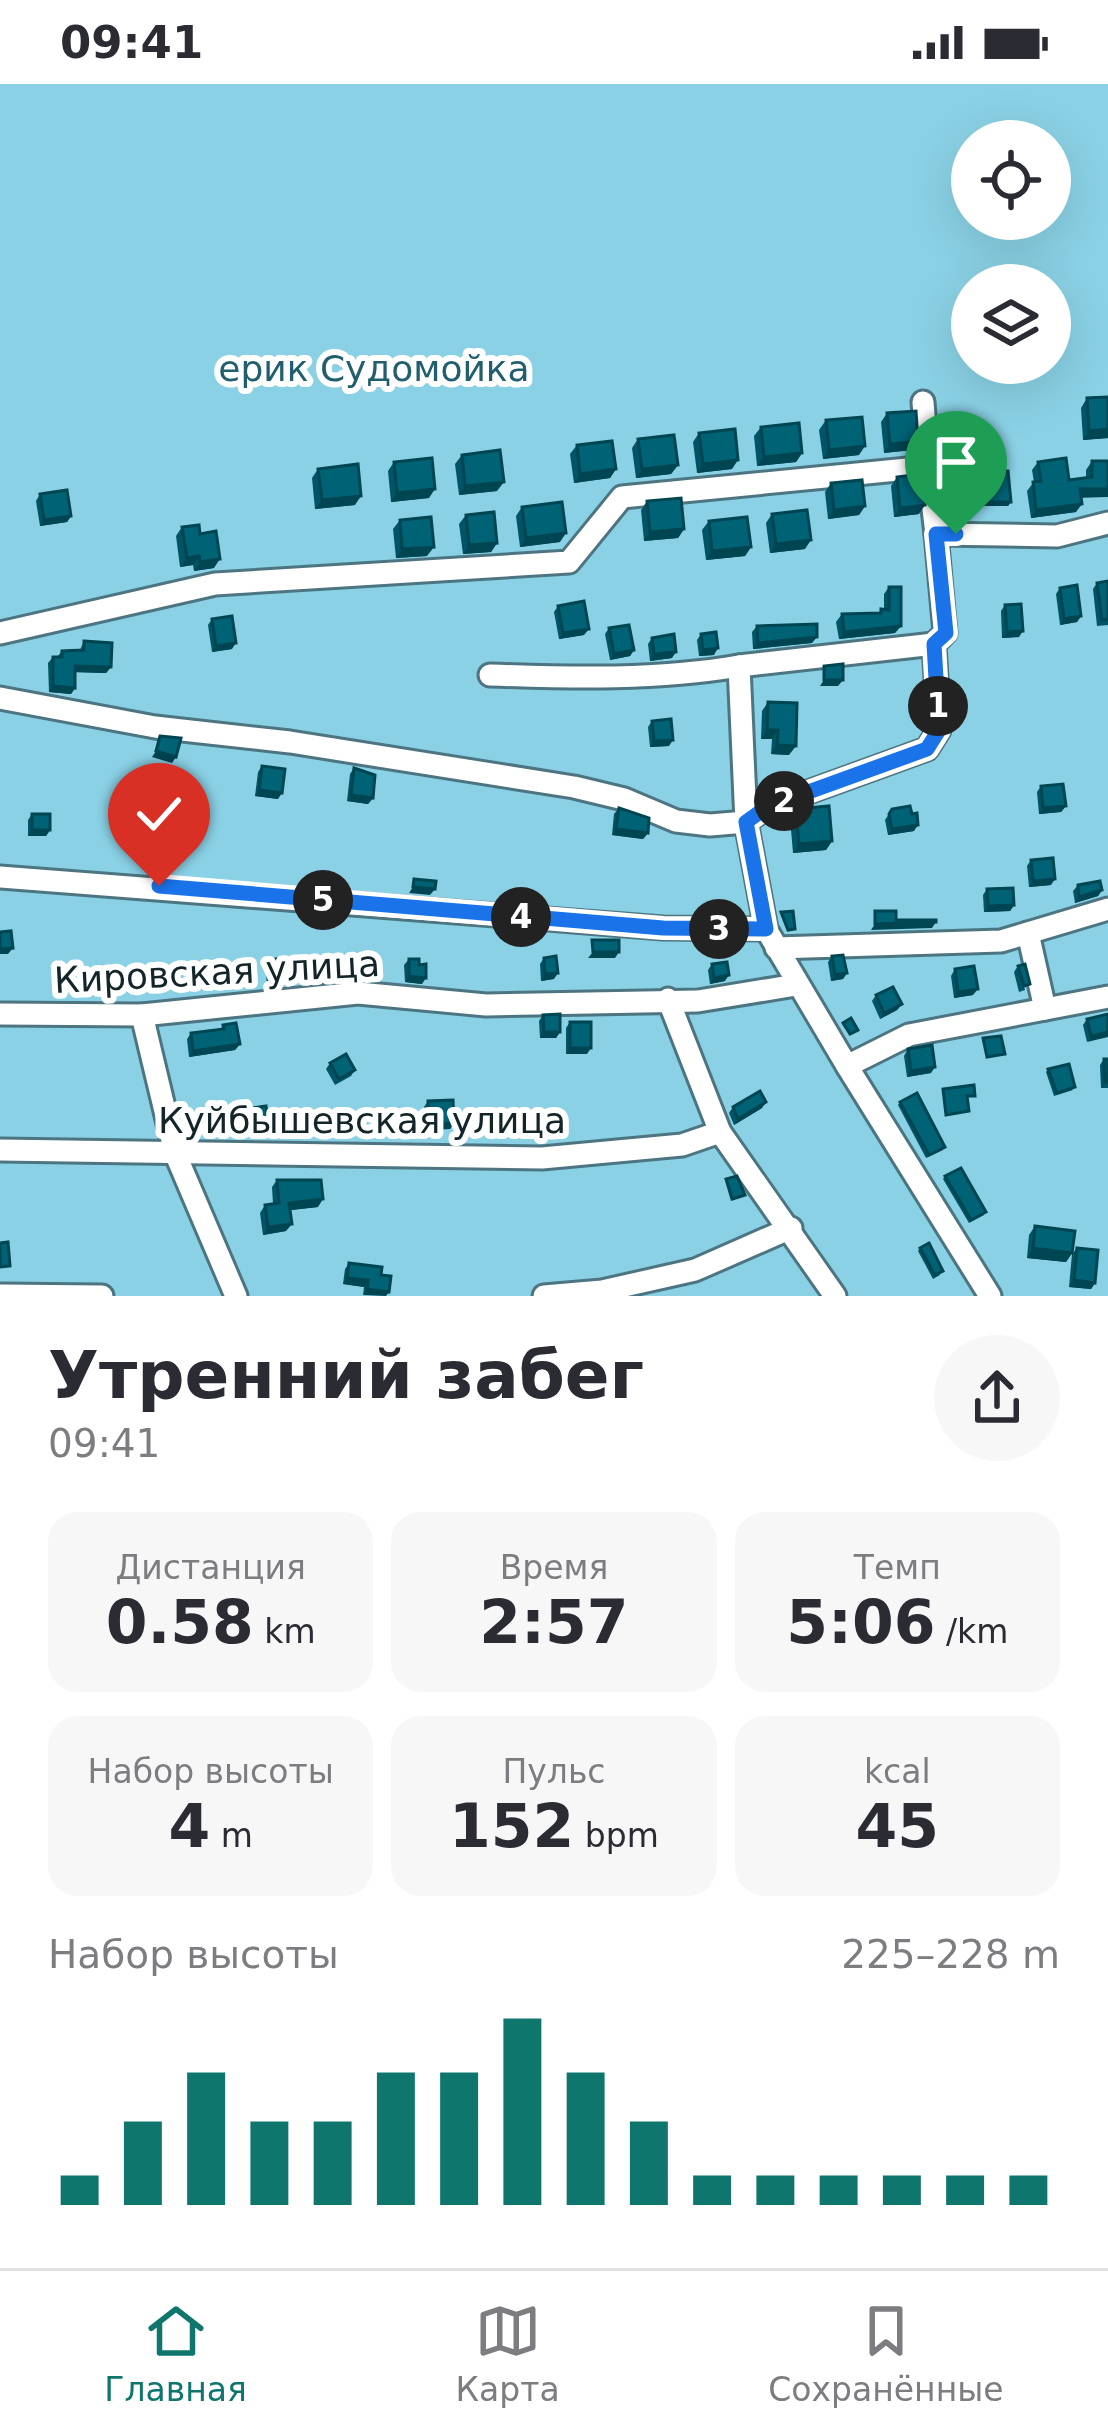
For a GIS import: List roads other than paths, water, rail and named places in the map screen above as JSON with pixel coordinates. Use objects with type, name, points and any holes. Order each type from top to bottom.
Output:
[{"type":"street","points":[[490,675],[695,674],[934,644],[946,633],[923,402]]},
{"type":"street","points":[[0,633],[215,584],[569,562],[622,497],[928,467]]},
{"type":"street","points":[[936,534],[1057,536],[1108,523]]},
{"type":"street","points":[[0,698],[155,727],[290,742],[574,787],[624,799],[659,818],[710,825],[746,822],[767,807],[927,749],[939,730],[934,644]]},
{"type":"street","points":[[739,666],[746,822],[771,938],[990,1296]]},
{"type":"street","points":[[0,877],[771,938],[1001,941],[1108,909]]},
{"type":"street","points":[[1028,933],[1045,1009]]},
{"type":"street","name":"Кировская улица","points":[[0,1014],[142,1016],[358,993],[486,1005],[698,1001],[796,985]]},
{"type":"street","points":[[847,1066],[909,1035],[1108,998]]},
{"type":"street","points":[[668,999],[721,1132],[835,1296]]},
{"type":"street","points":[[142,1016],[175,1153],[236,1296]]},
{"type":"street","name":"Куйбышевская улица","points":[[0,1150],[542,1158],[682,1145],[721,1132]]},
{"type":"street","points":[[544,1296],[602,1291],[695,1270],[791,1228]]},
{"type":"street","points":[[0,1295],[102,1296]]},
{"type":"park label","name":"ерик Судомойка","points":[[374,368]]}]
